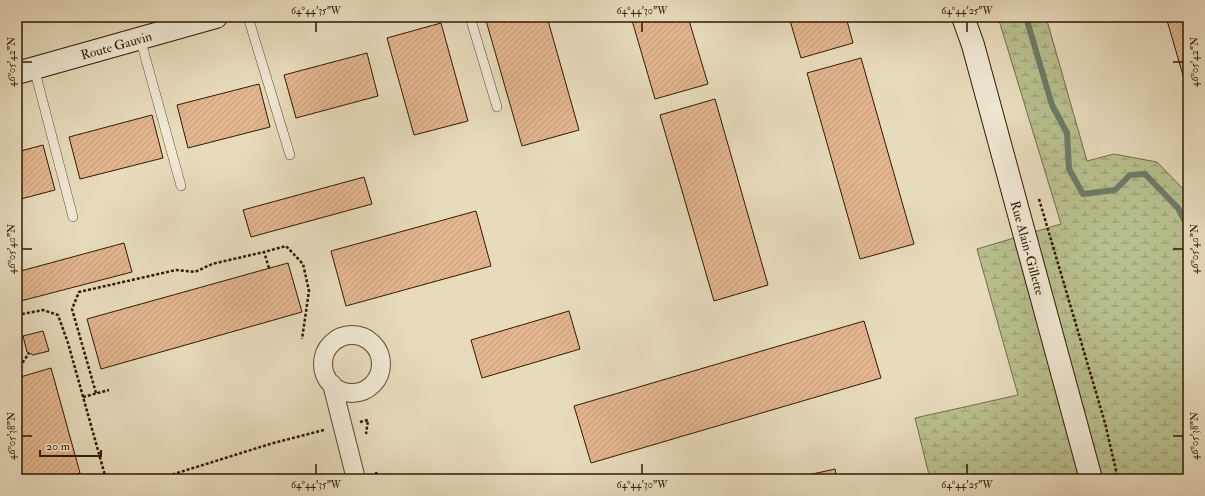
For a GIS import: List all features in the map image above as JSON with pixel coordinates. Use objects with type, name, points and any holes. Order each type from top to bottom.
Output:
[{"type":"street","name":"Route Gauvin","points":[[26,70],[216,17]]},
{"type":"street","name":"Rue Alain-Gillette","points":[[963,17],[973,45],[1091,479]]},
{"type":"street","points":[[332,384],[356,479]]},
{"type":"lane","points":[[248,17],[290,155]]},
{"type":"lane","points":[[470,17],[497,107]]},
{"type":"lane","points":[[140,38],[181,186]]},
{"type":"lane","points":[[26,70],[73,217]]},
{"type":"path","points":[[1037,193],[1105,423],[1118,479]]},
{"type":"path","points":[[96,393],[72,309],[79,292],[176,270],[196,272],[212,264],[286,246],[303,264],[309,291],[302,339]]},
{"type":"path","points":[[264,252],[269,268]]},
{"type":"path","points":[[17,315],[43,310],[58,316],[68,343],[106,479]]},
{"type":"path","points":[[17,371],[29,353]]},
{"type":"path","points":[[83,397],[109,390]]},
{"type":"path","points":[[158,479],[270,444],[322,431]]},
{"type":"green space","points":[[998,17],[1046,17],[1087,161],[1114,154],[1157,162],[1188,194],[1188,479],[930,479],[915,418],[1018,395],[977,249],[1061,224]]},
{"type":"building","points":[[485,17],[547,17],[579,130],[522,146]]},
{"type":"building","points":[[631,17],[688,17],[708,84],[655,99]]},
{"type":"building","points":[[789,17],[846,17],[853,43],[801,58]]},
{"type":"building","points":[[1166,17],[1188,17],[1188,81],[1185,82]]},
{"type":"building","points":[[441,23],[468,121],[414,135],[387,38]]},
{"type":"building","points":[[367,53],[378,96],[296,118],[284,75]]},
{"type":"building","points":[[861,58],[914,244],[860,259],[807,73]]},
{"type":"building","points":[[259,84],[270,127],[188,148],[177,105]]},
{"type":"building","points":[[715,99],[768,285],[714,301],[660,115]]},
{"type":"building","points":[[152,115],[163,158],[80,179],[69,137]]},
{"type":"building","points":[[43,145],[55,190],[17,200],[17,152]]},
{"type":"building","points":[[364,177],[372,204],[251,237],[243,210]]},
{"type":"building","points":[[476,211],[491,266],[346,306],[331,251]]},
{"type":"building","points":[[124,243],[132,272],[17,302],[17,272]]},
{"type":"building","points":[[288,263],[302,312],[101,369],[87,319]]},
{"type":"building","points":[[569,311],[580,349],[482,378],[471,340]]},
{"type":"building","points":[[864,321],[881,378],[591,463],[574,406]]},
{"type":"building","points":[[43,331],[49,351],[33,355],[27,352],[23,336]]},
{"type":"building","points":[[51,368],[80,473],[59,479],[17,479],[17,378]]},
{"type":"building","points":[[835,469],[837,479],[790,479]]},
{"type":"waterway","points":[[1026,17],[1052,105],[1067,133],[1069,169],[1083,194],[1115,190],[1130,175],[1145,174],[1178,208],[1188,227]]}]
